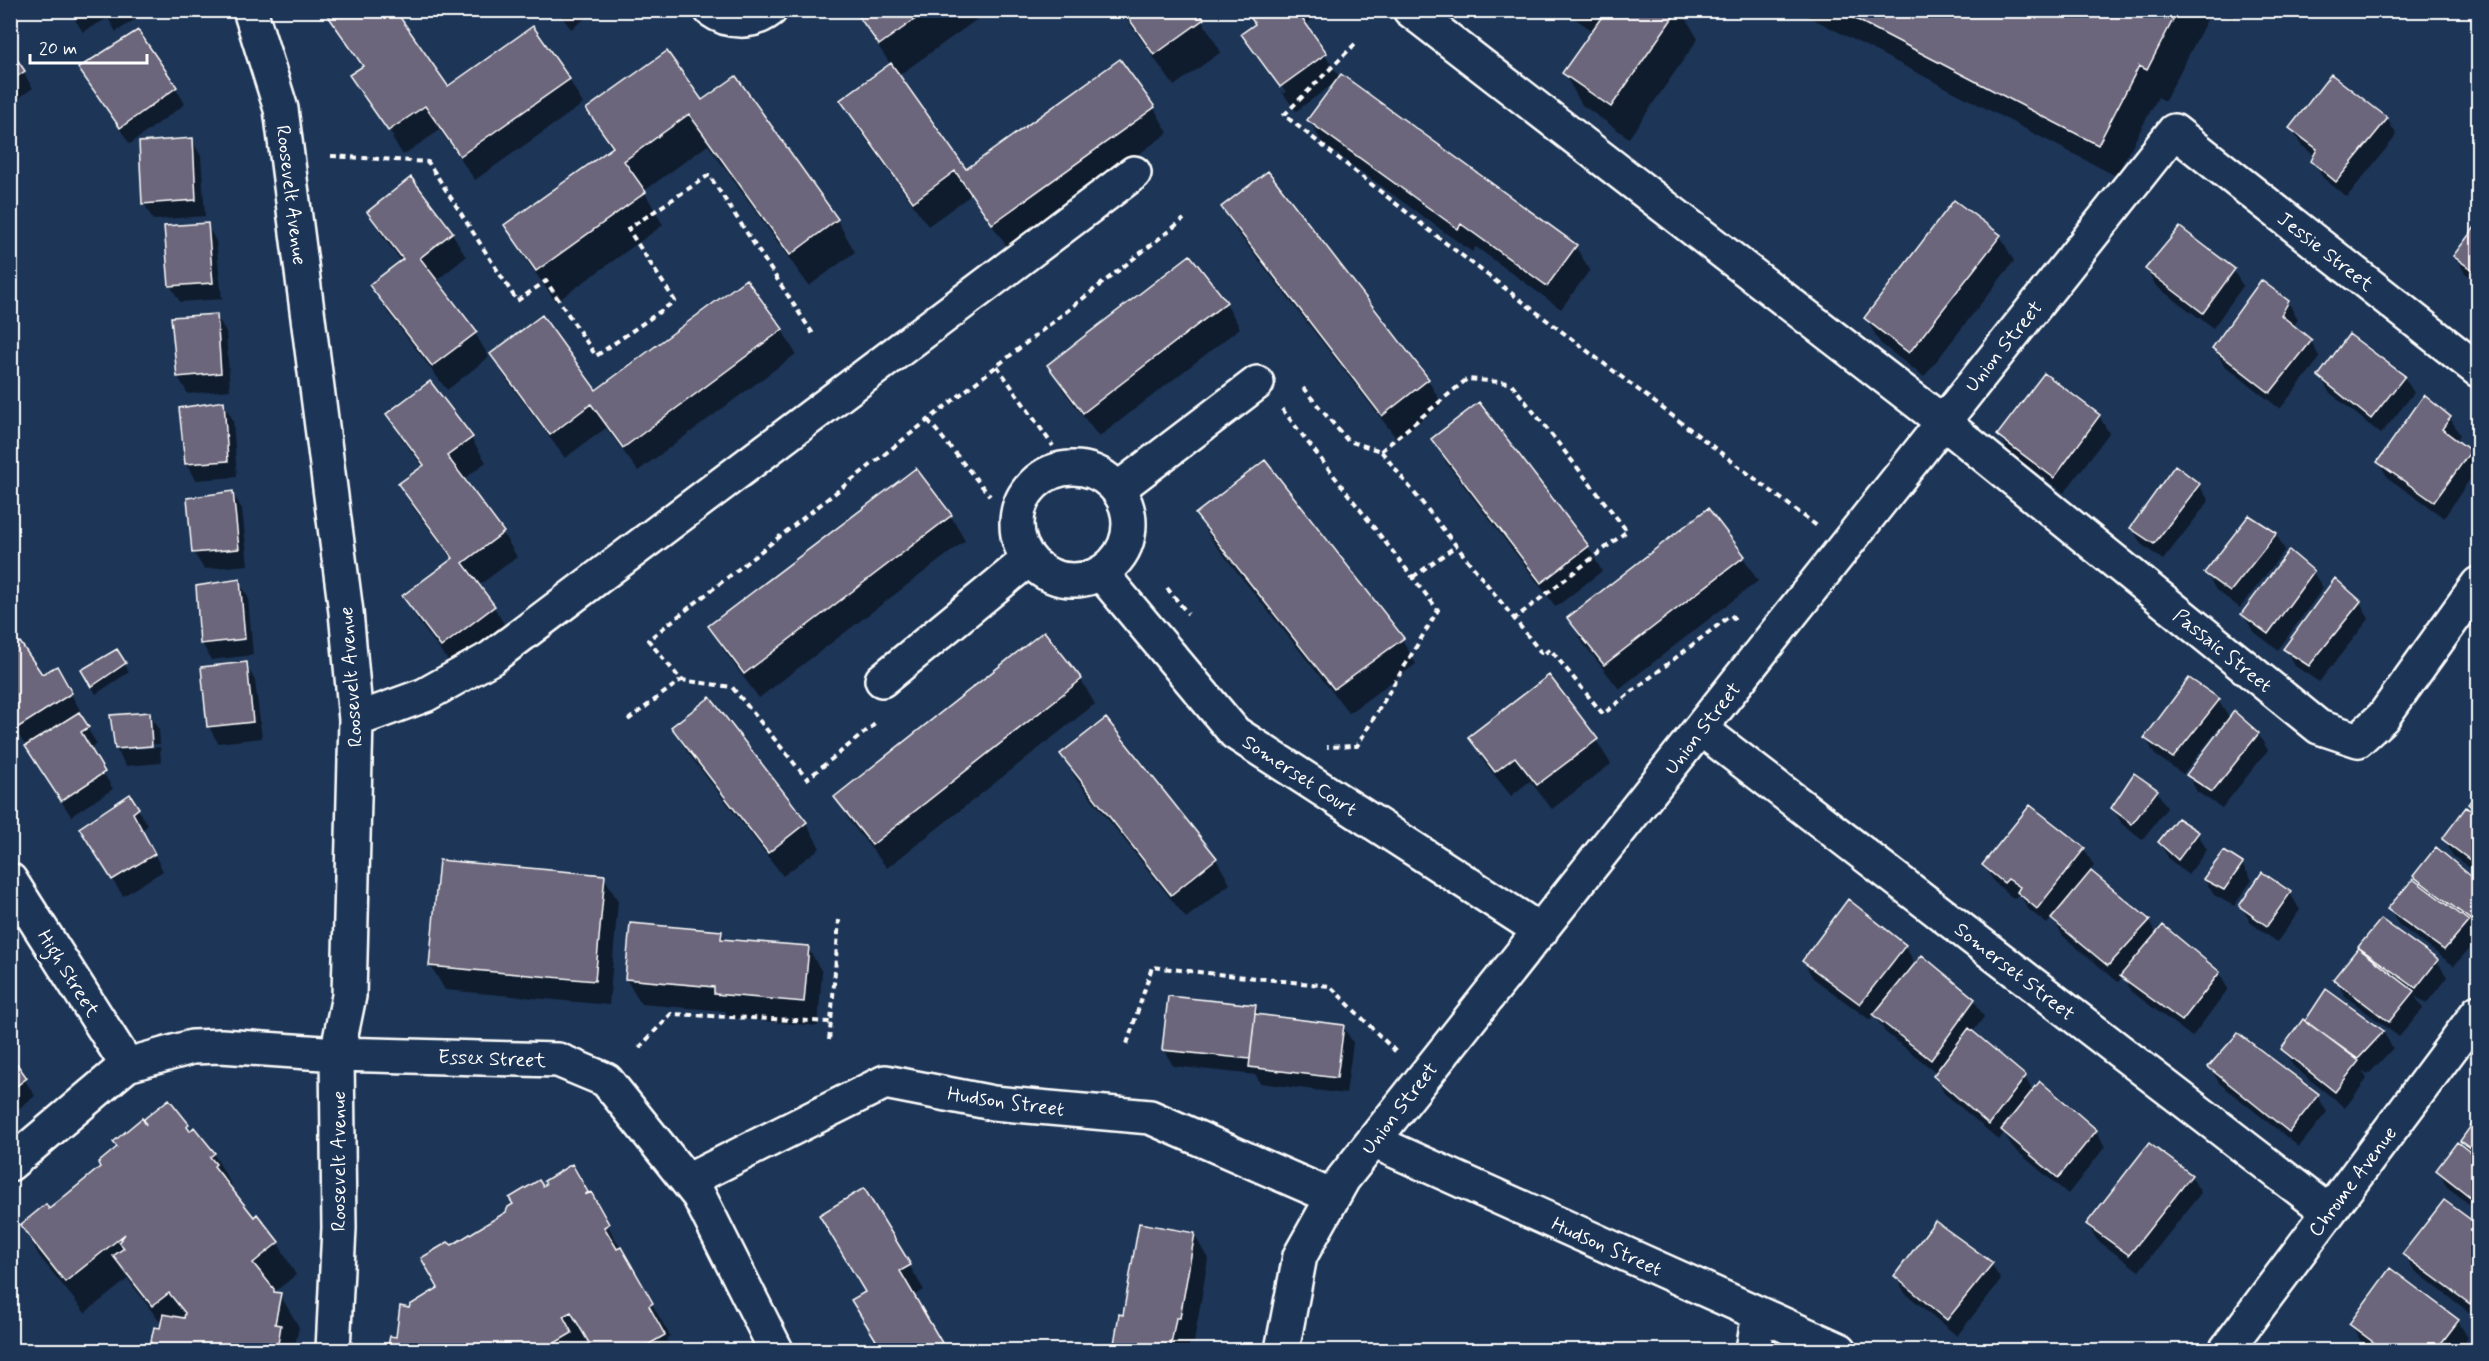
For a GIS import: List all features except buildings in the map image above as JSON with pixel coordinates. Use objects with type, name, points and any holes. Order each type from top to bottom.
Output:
[{"type":"street","name":"Roosevelt Avenue","points":[[250,10],[280,109],[346,612],[356,720],[349,996],[337,1054],[339,1228],[333,1350]]},
{"type":"street","points":[[711,10],[721,17],[742,21],[763,16],[770,10]]},
{"type":"street","points":[[1410,10],[1943,422]]},
{"type":"street","name":"Union Street","points":[[1282,1350],[1300,1256],[1343,1179],[2174,131]]},
{"type":"street","name":"Jessie Street","points":[[2174,131],[2478,370]]},
{"type":"street","points":[[356,720],[425,695],[491,658],[1134,173]]},
{"type":"street","points":[[1118,489],[1257,383]]},
{"type":"street","name":"Passaic Street","points":[[1943,422],[2319,727],[2358,740],[2383,717],[2478,584]]},
{"type":"street","points":[[1071,468],[1095,472],[1118,489],[1128,510],[1129,534],[1120,556],[1101,573],[1069,580],[1046,574],[1029,559],[1018,537],[1017,520],[1021,502],[1034,483],[1049,473],[1071,468]]},
{"type":"street","points":[[882,680],[1029,559]]},
{"type":"street","name":"Somerset Court","points":[[1101,573],[1235,733],[1540,930]]},
{"type":"street","name":"Somerset Street","points":[[1701,729],[2329,1212]]},
{"type":"street","name":"High Street","points":[[10,880],[127,1065]]},
{"type":"street","name":"Chrome Avenue","points":[[2226,1350],[2478,1012]]},
{"type":"street","name":"Essex Street","points":[[127,1065],[192,1047],[221,1046],[337,1054],[558,1060],[606,1080],[699,1196],[776,1350]]},
{"type":"street","points":[[10,1164],[127,1065]]},
{"type":"street","name":"Hudson Street","points":[[687,1181],[885,1082],[993,1103],[1150,1117],[1333,1197]]},
{"type":"street","name":"Hudson Street","points":[[1373,1141],[1840,1350]]},
{"type":"street","points":[[1753,1350],[1760,1314]]},
{"type":"path","points":[[1355,44],[1284,116],[1443,241],[1822,530]]},
{"type":"path","points":[[331,156],[428,162],[517,302],[546,281],[596,356],[675,301],[628,229],[709,175],[815,337]]},
{"type":"path","points":[[875,724],[807,779],[732,687],[681,680],[648,640],[1184,219]]},
{"type":"path","points":[[997,366],[1053,446]]},
{"type":"path","points":[[1381,451],[1467,379],[1511,383],[1627,531],[1514,619]]},
{"type":"path","points":[[1303,388],[1348,441],[1381,451],[1543,655],[1550,649],[1603,714],[1731,615],[1745,630]]},
{"type":"path","points":[[1280,406],[1438,610],[1357,746],[1318,747]]},
{"type":"path","points":[[928,420],[990,496]]},
{"type":"path","points":[[1413,577],[1456,546]]},
{"type":"path","points":[[1167,588],[1189,616]]},
{"type":"path","points":[[628,720],[681,680]]},
{"type":"path","points":[[829,1040],[839,920]]},
{"type":"path","points":[[1127,1044],[1152,967],[1330,986],[1404,1060]]},
{"type":"path","points":[[639,1048],[671,1014],[831,1022]]}]
